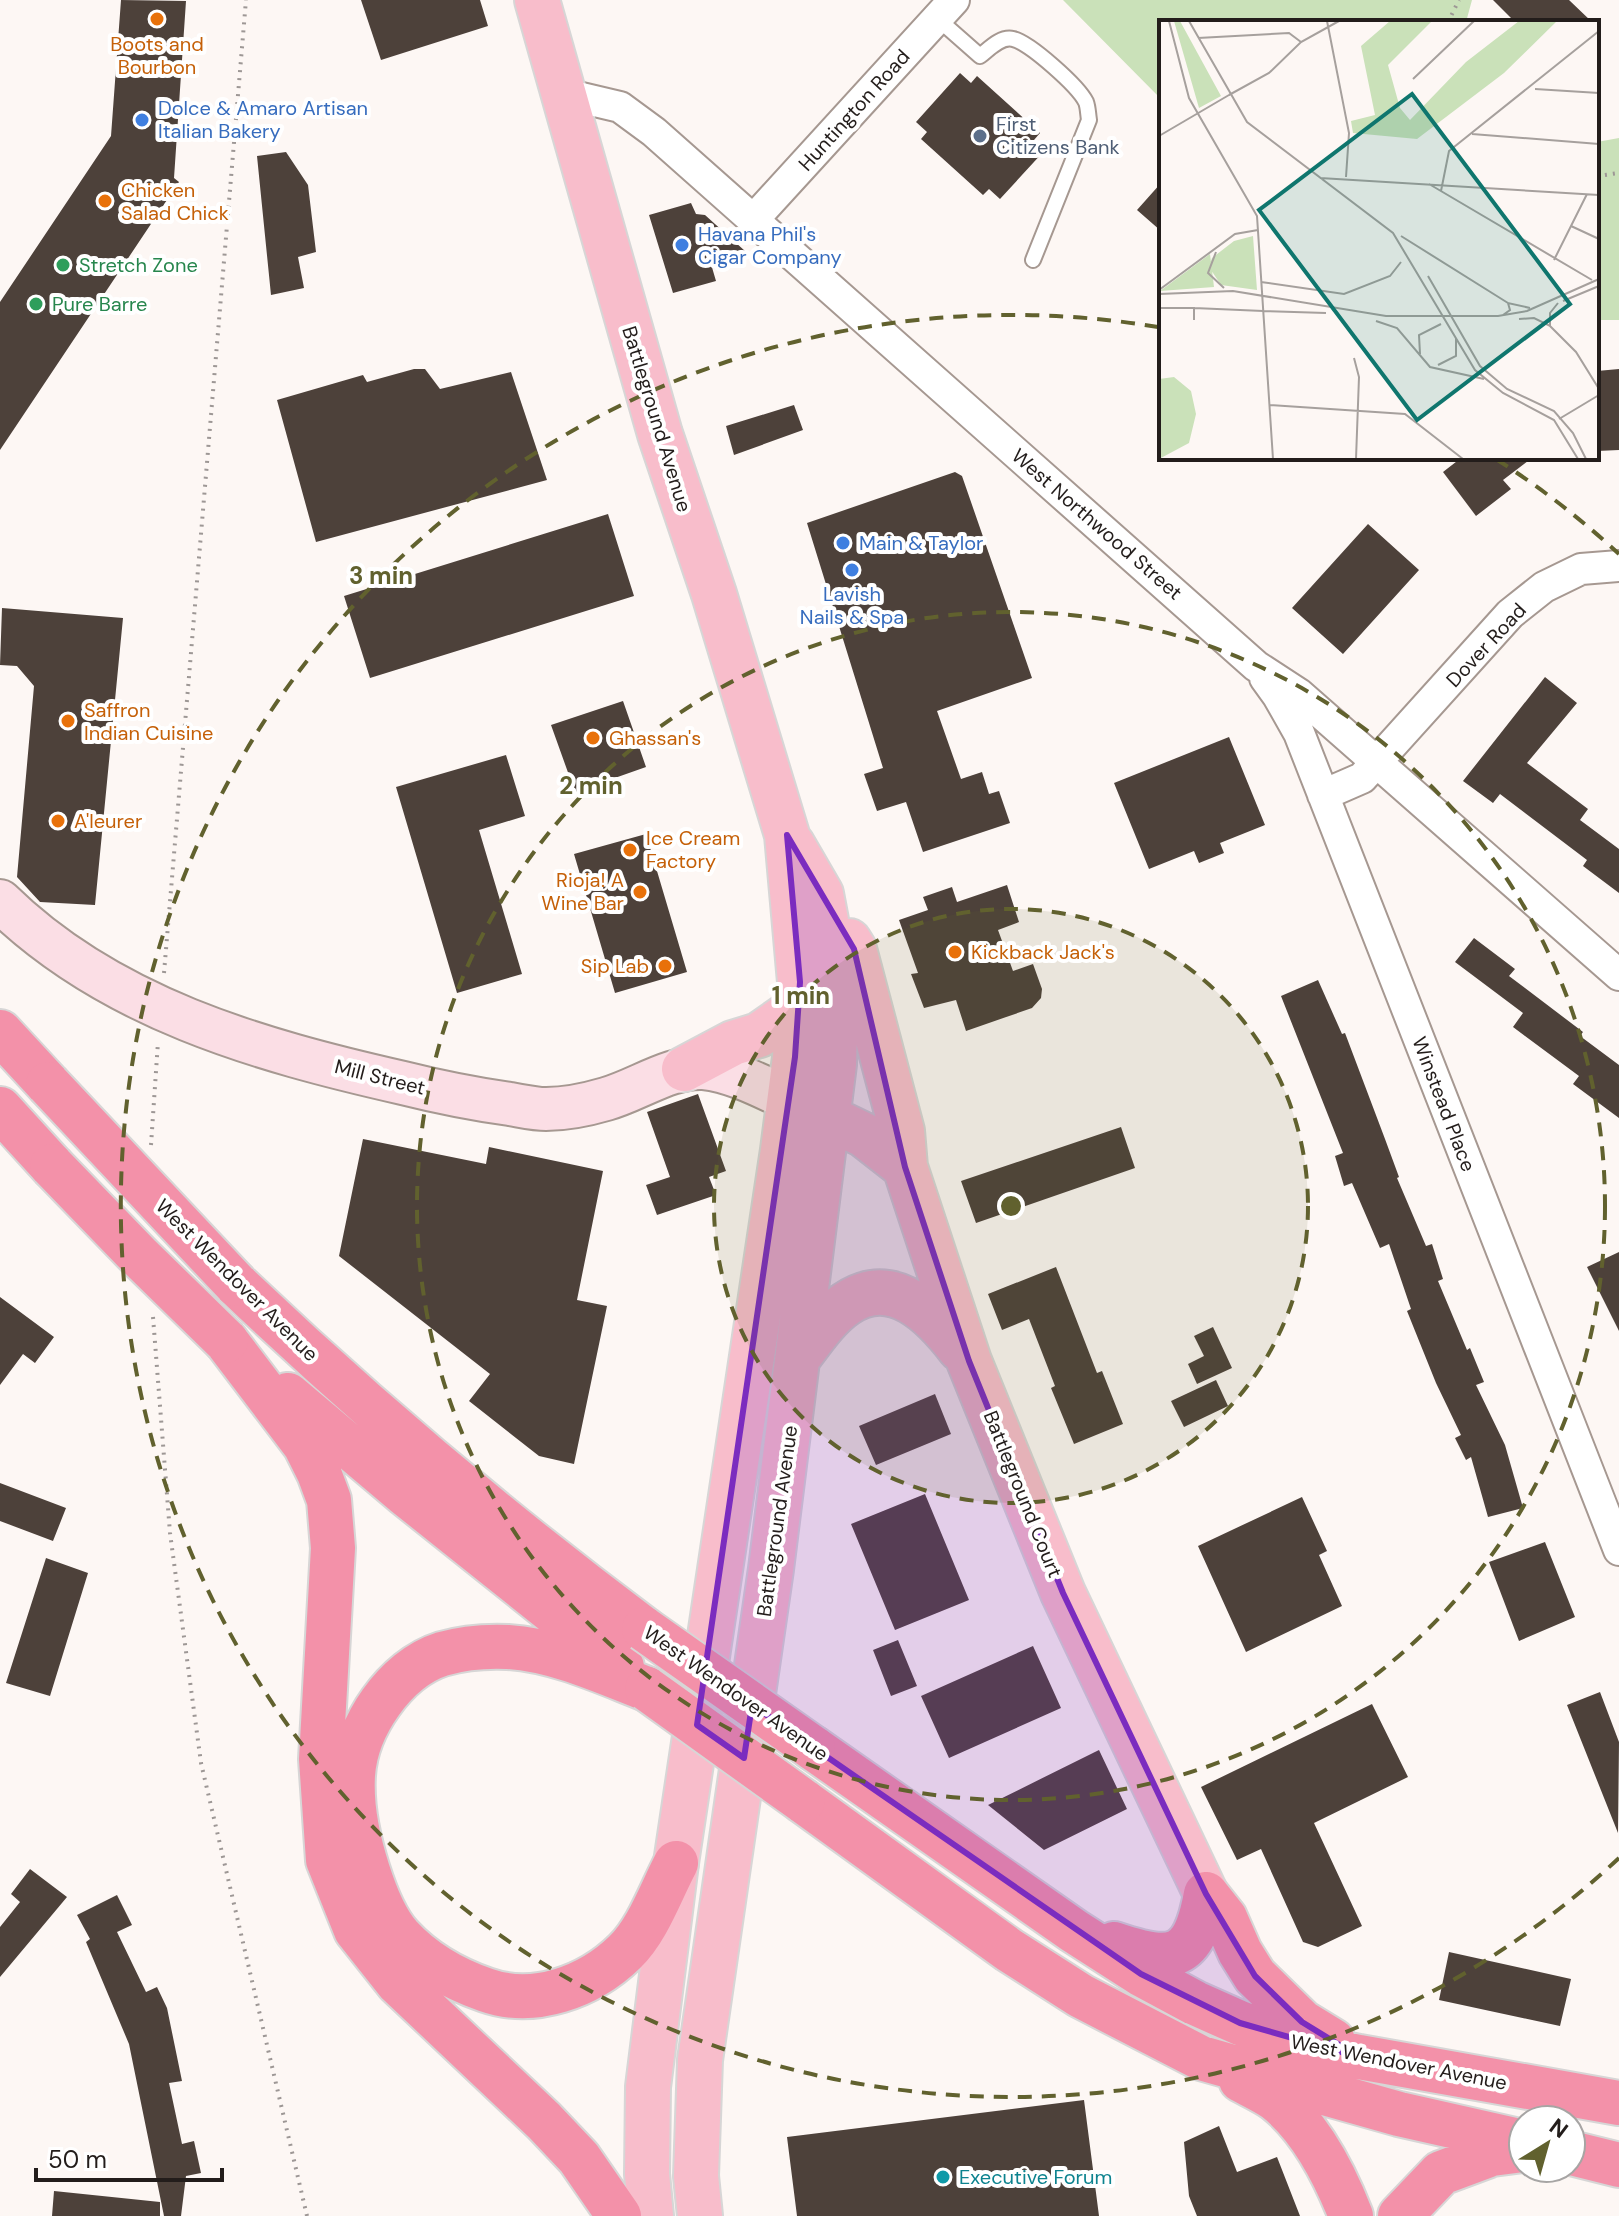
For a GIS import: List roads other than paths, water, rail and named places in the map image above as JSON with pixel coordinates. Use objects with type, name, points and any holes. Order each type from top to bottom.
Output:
[{"type":"highway","name":"West Wendover Avenue","points":[[0,1032],[236,1284],[326,1369],[483,1505],[644,1629],[1074,1931],[1141,1974],[1217,2013],[1292,2043],[1619,2103]]},
{"type":"highway","name":"West Wendover Avenue","points":[[0,1109],[52,1166],[226,1341],[404,1493],[647,1689],[1009,1950],[1081,1996],[1201,2058],[1399,2114],[1507,2138]]},
{"type":"highway","points":[[226,1341],[305,1445],[329,1500],[333,1548],[321,1759],[328,1860],[356,1930],[398,1983],[579,2158],[619,2216]]},
{"type":"highway","points":[[647,1689],[549,1654],[510,1647],[476,1647],[440,1655],[410,1672],[376,1711],[362,1737],[353,1773],[353,1809],[361,1850],[377,1899],[398,1935],[432,1964],[463,1982],[493,1993],[522,1998],[551,1993],[583,1982],[626,1951],[676,1863]]},
{"type":"highway","points":[[1074,1931],[1140,1953],[1171,1956],[1191,1940],[1202,1918],[1206,1894]]},
{"type":"highway","points":[[1206,1894],[1225,1918],[1255,1976],[1270,1992],[1302,2022],[1359,2057]]},
{"type":"highway","points":[[1201,2058],[1275,2099],[1305,2130],[1339,2184],[1351,2216]]},
{"type":"highway","points":[[1400,2216],[1441,2173],[1492,2154],[1507,2152]]},
{"type":"highway","points":[[1587,2157],[1619,2165]]},
{"type":"main road","name":"Battleground Avenue","points":[[537,0],[660,434],[714,594],[787,835],[800,982],[795,1057],[808,1108],[800,1355],[700,2060],[696,2176],[700,2216]]},
{"type":"main road","name":"Battleground Avenue","points":[[651,2216],[647,2174],[648,2087],[676,1863],[808,1108],[834,1064],[836,994],[821,894],[787,835]]},
{"type":"main road","name":"Battleground Court","points":[[821,894],[854,949],[902,1131],[905,1167],[969,1361],[1063,1593],[1206,1894]]},
{"type":"main road","points":[[684,1069],[733,1043],[759,1035],[799,1007]]},
{"type":"main road","points":[[808,1108],[864,1135],[905,1167]]},
{"type":"main road","points":[[800,1355],[829,1318],[848,1303],[866,1295],[885,1294],[906,1298],[925,1308],[969,1361]]},
{"type":"street","name":"Huntington Road","points":[[753,220],[945,7]]},
{"type":"street","name":"West Northwood Street","points":[[565,94],[620,107],[654,132],[1256,666],[1299,694],[1619,975]]},
{"type":"street","name":"Dover Road","points":[[1323,795],[1362,778],[1510,614],[1544,587],[1581,569],[1619,566]]},
{"type":"street","name":"Winstead Place","points":[[1256,666],[1299,733],[1619,1550]]},
{"type":"street","name":"Mill Street","points":[[0,901],[58,951],[161,1009],[230,1037],[364,1074],[471,1099],[546,1109],[606,1100],[684,1069],[705,1068],[731,1074],[808,1108]]},
{"type":"lane","points":[[945,7],[980,56],[1002,40],[1012,39],[1026,46],[1078,90],[1087,104],[1089,120],[1033,260]]},
{"type":"place","name":"Boots and Bourbon","points":[[157,19]]},
{"type":"place","name":"Dolce & Amaro Artisan Italian Bakery","points":[[142,120]]},
{"type":"place","name":"First Citizens Bank","points":[[980,136]]},
{"type":"place","name":"Chicken Salad Chick","points":[[105,201]]},
{"type":"place","name":"Havana Phil's Cigar Company","points":[[682,245]]},
{"type":"place","name":"Stretch Zone","points":[[63,265]]},
{"type":"place","name":"Pure Barre","points":[[36,304]]},
{"type":"place","name":"Main & Taylor","points":[[843,543]]},
{"type":"place","name":"Lavish Nails & Spa","points":[[852,570]]},
{"type":"place","name":"Saffron Indian Cuisine","points":[[68,721]]},
{"type":"place","name":"Ghassan's","points":[[593,738]]},
{"type":"place","name":"A'leurer","points":[[58,821]]},
{"type":"place","name":"Ice Cream Factory","points":[[630,850]]},
{"type":"place","name":"Rioja! A Wine Bar","points":[[640,892]]},
{"type":"place","name":"Kickback Jack's","points":[[955,952]]},
{"type":"place","name":"Sip Lab","points":[[665,966]]},
{"type":"place","name":"Executive Forum","points":[[943,2177]]}]
